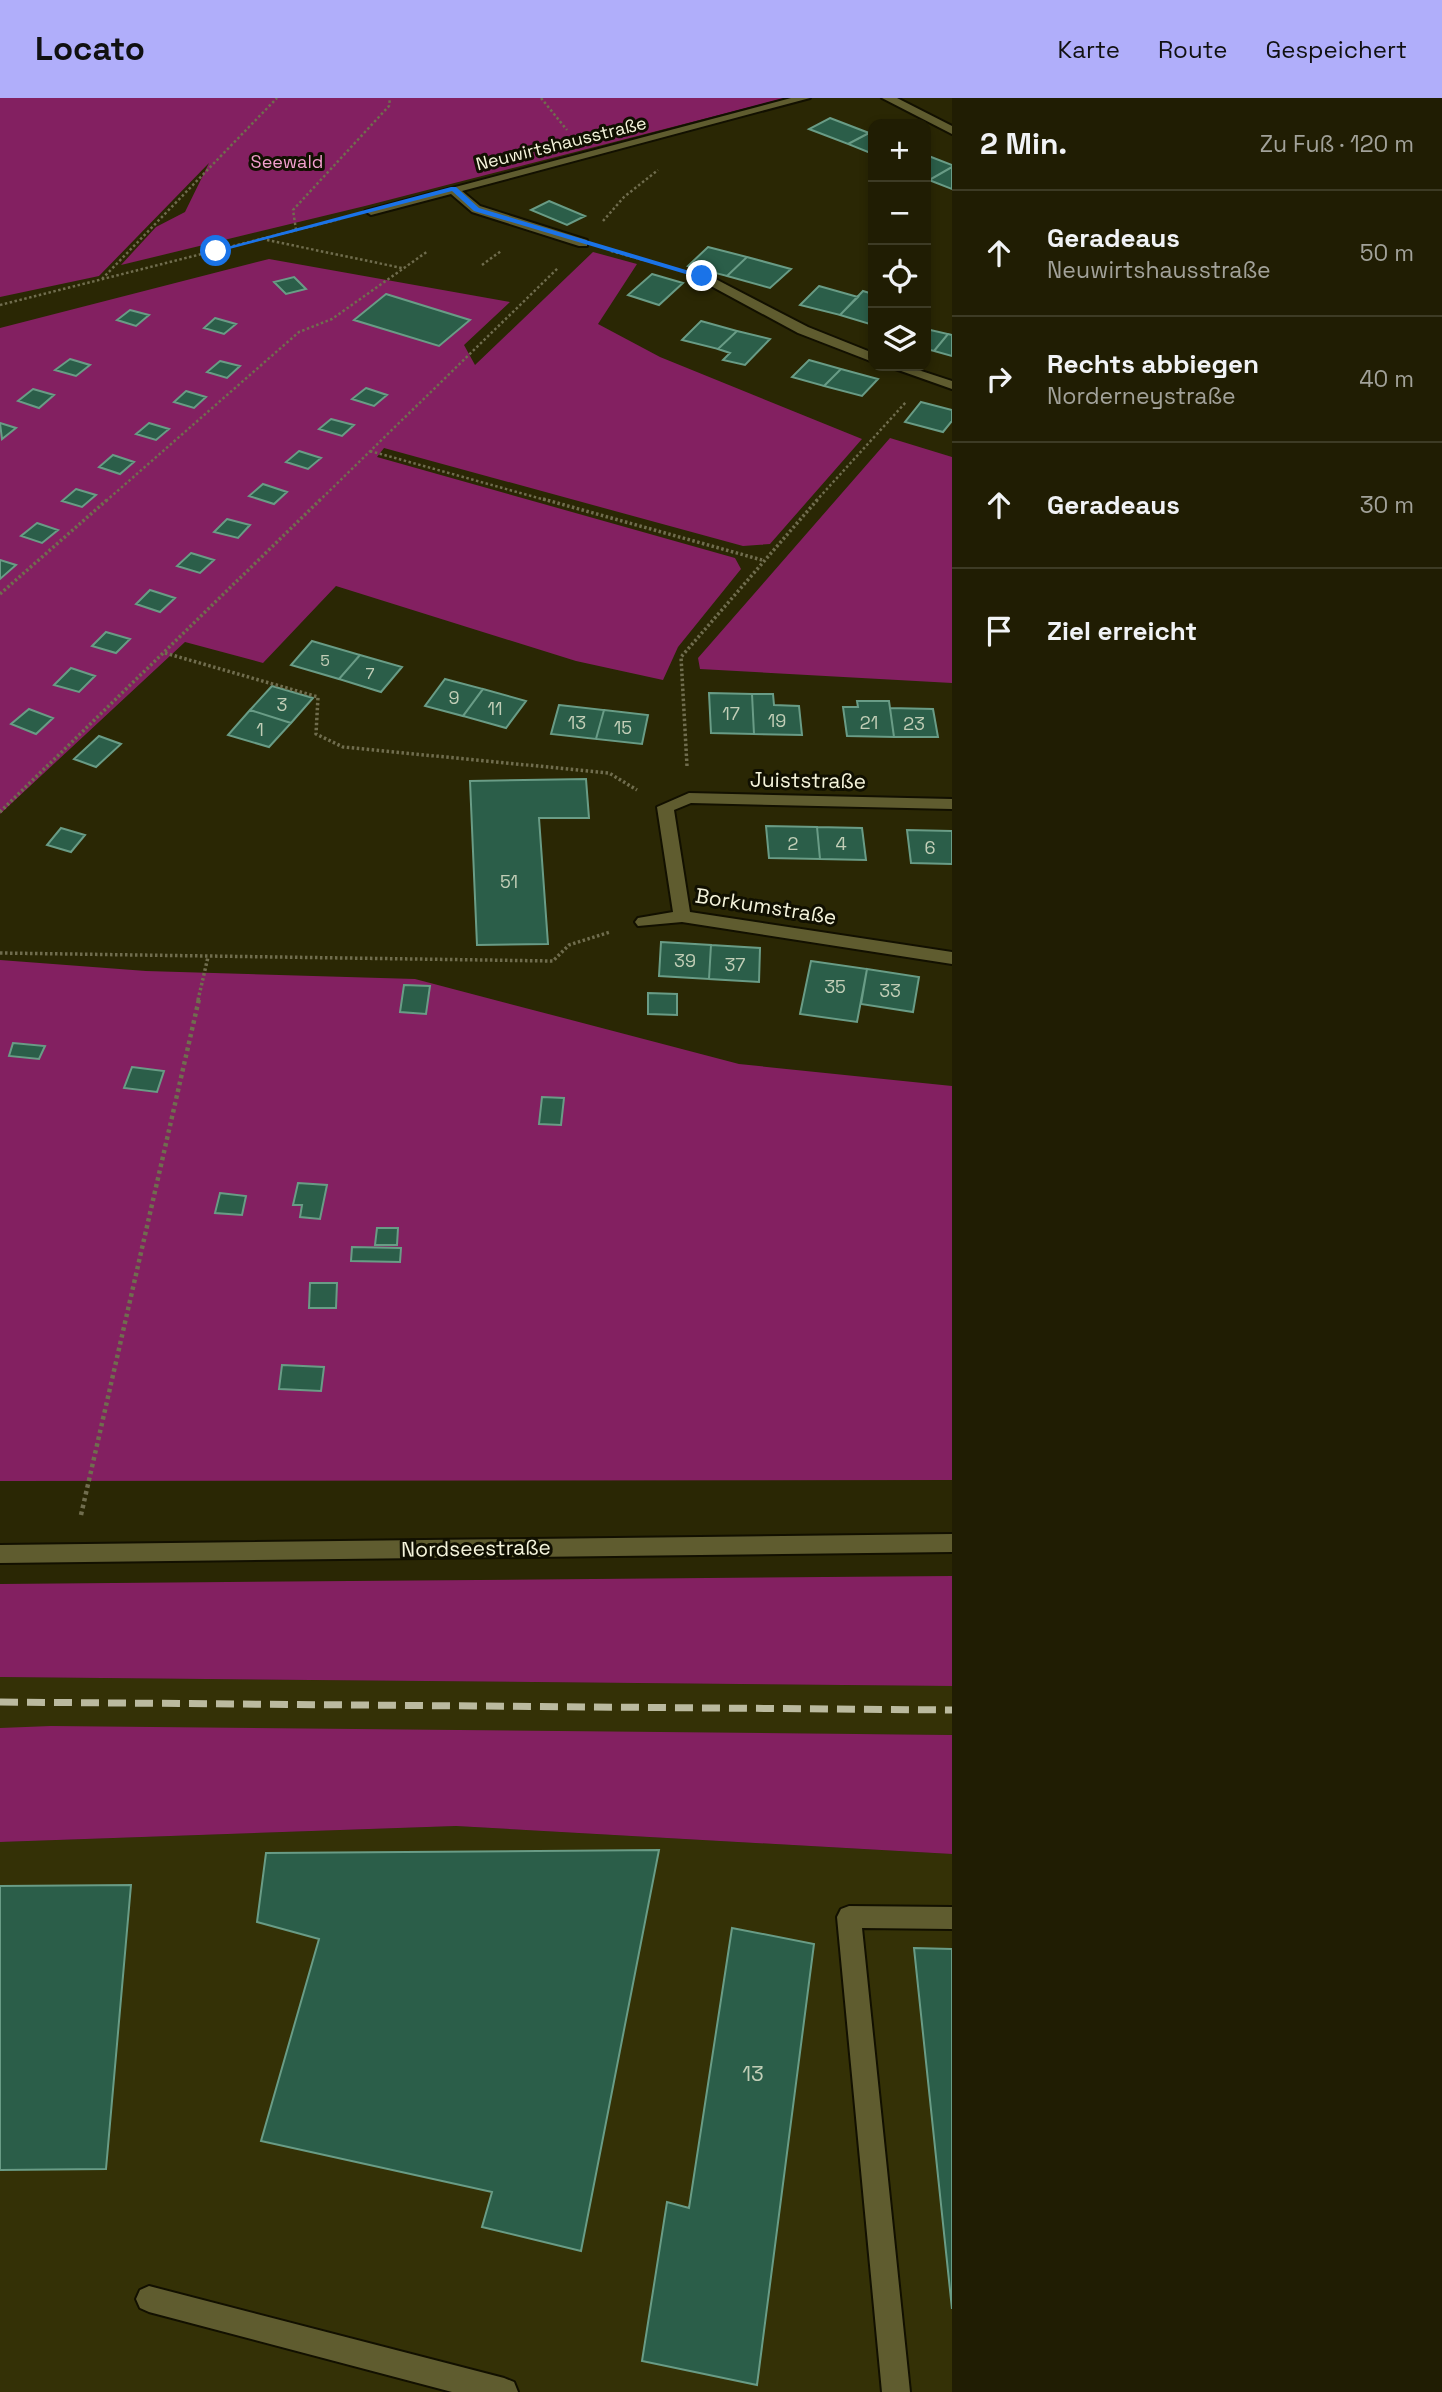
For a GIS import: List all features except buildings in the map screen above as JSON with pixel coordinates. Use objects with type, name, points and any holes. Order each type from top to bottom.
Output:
[{"type":"street","name":"Neuwirtshausstraße","points":[[371,211],[804,98]]},
{"type":"street","points":[[888,98],[952,131]]},
{"type":"street","points":[[453,189],[476,209],[583,243]]},
{"type":"street","points":[[702,276],[803,330],[868,356]]},
{"type":"street","points":[[907,371],[952,385]]},
{"type":"street","name":"Juiststraße","points":[[665,807],[689,798],[952,804]]},
{"type":"street","name":"Borkumstraße","points":[[665,807],[682,916],[952,958]]},
{"type":"street","points":[[644,922],[682,916]]},
{"type":"street","name":"Nordseestraße","points":[[0,1554],[952,1543]]},
{"type":"street","points":[[896,2392],[849,1917],[952,1918]]},
{"type":"street","points":[[149,2299],[504,2392]]},
{"type":"path","points":[[101,280],[277,98]]},
{"type":"path","points":[[296,230],[293,210],[389,106],[390,98]]},
{"type":"path","points":[[0,812],[583,243],[624,197],[678,153],[707,124]]},
{"type":"path","points":[[0,305],[371,211]]},
{"type":"path","points":[[263,239],[404,268]]},
{"type":"path","points":[[583,243],[702,276]]},
{"type":"path","points":[[0,594],[299,332],[332,319],[428,251]]},
{"type":"path","points":[[689,798],[681,657],[762,560],[927,379]]},
{"type":"path","points":[[370,451],[762,560]]},
{"type":"path","points":[[164,653],[318,697],[316,734],[343,747],[609,773],[665,807]]},
{"type":"path","points":[[0,953],[553,961],[569,945],[644,922]]},
{"type":"path","points":[[72,1553],[208,957]]},
{"type":"shaded area","points":[[0,1677],[952,1686],[952,1735],[0,1728]]},
{"type":"shaded area","points":[[456,1826],[952,1854],[952,2392],[0,2392],[0,1842]]},
{"type":"green space","name":"Seewald","points":[[0,98],[785,98],[365,206],[121,265],[156,227],[185,212],[209,163],[99,276],[0,297]]},
{"type":"green space","points":[[593,252],[637,264],[598,324],[660,357],[862,439],[770,544],[743,546],[384,448],[377,457],[735,558],[741,569],[678,647],[663,680],[576,661],[336,586],[263,663],[185,642],[0,814],[0,328],[269,259],[510,302],[464,345],[475,365]]},
{"type":"green space","points":[[890,438],[952,457],[952,683],[700,669],[698,658]]},
{"type":"green space","points":[[0,960],[146,971],[415,979],[739,1064],[952,1086],[952,1480],[0,1481]]},
{"type":"green space","points":[[952,1576],[952,1686],[0,1677],[0,1584]]},
{"type":"green space","points":[[51,1726],[952,1735],[952,1854],[456,1826],[0,1842],[0,1728]]},
{"type":"railway","points":[[0,1702],[952,1710]]},
{"type":"route","points":[[216,251],[453,189],[476,209],[583,243],[702,276]]}]
